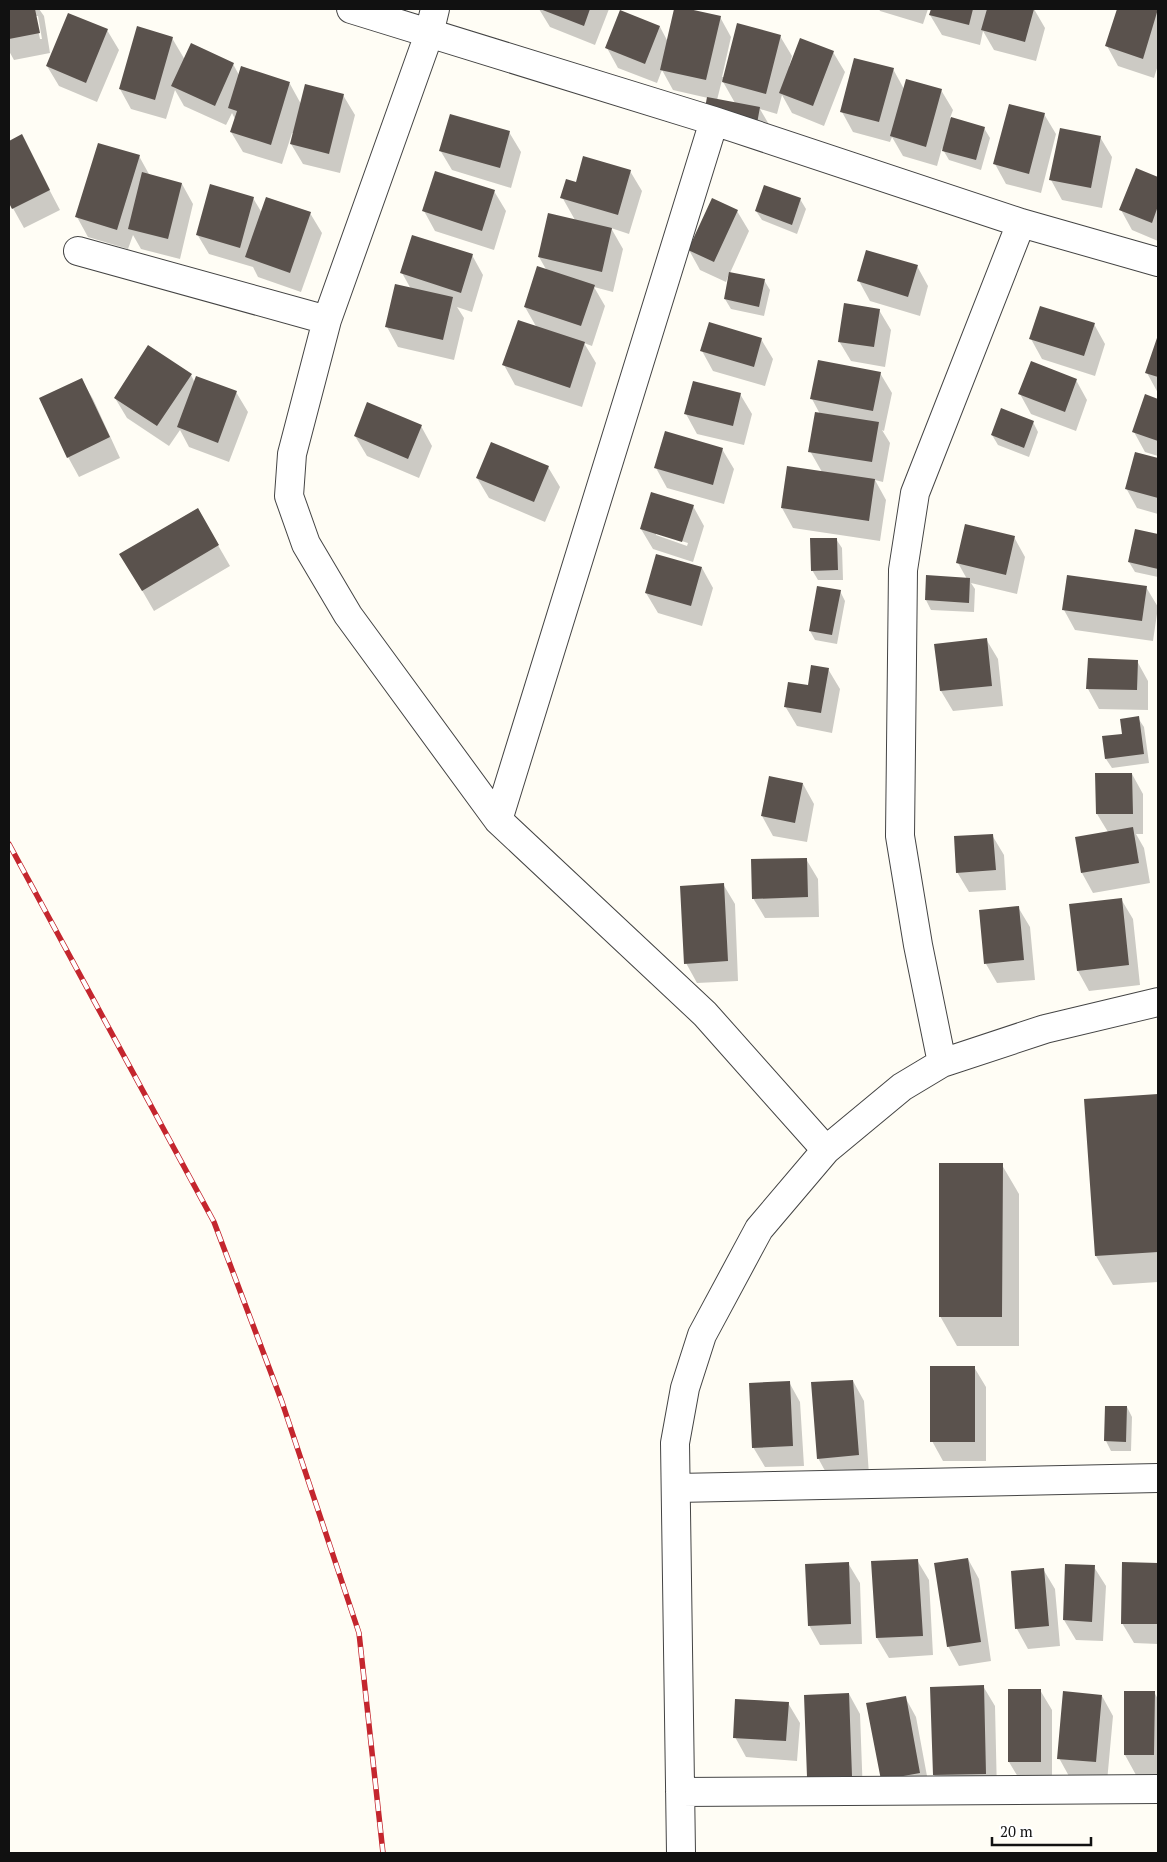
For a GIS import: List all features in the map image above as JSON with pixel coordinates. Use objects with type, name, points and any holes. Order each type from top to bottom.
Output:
[{"type":"street","points":[[351,9],[432,21],[714,120],[1021,222],[1158,262]]},
{"type":"street","points":[[432,21],[327,320],[292,454],[289,496],[306,544],[348,615],[498,820],[705,1014],[826,1150]]},
{"type":"street","points":[[498,820],[714,120]]},
{"type":"street","points":[[942,1063],[918,945],[900,836],[903,570],[915,493],[1021,222]]},
{"type":"street","points":[[78,251],[327,320]]},
{"type":"street","points":[[681,1853],[675,1443],[685,1388],[702,1335],[759,1229],[826,1150],[902,1087],[942,1063],[1045,1029],[1158,1002]]},
{"type":"street","points":[[676,1488],[1158,1478]]},
{"type":"street","points":[[680,1792],[1158,1789]]},
{"type":"building","points":[[9,9],[35,9],[40,33],[9,39]]},
{"type":"building","points":[[540,9],[590,9],[584,26]]},
{"type":"building","points":[[674,9],[689,9],[721,16],[706,80],[660,70]]},
{"type":"building","points":[[931,9],[973,9],[969,25],[929,15]]},
{"type":"building","points":[[987,9],[1034,9],[1025,42],[981,30]]},
{"type":"building","points":[[1117,9],[1158,9],[1143,59],[1105,46]]},
{"type":"building","points":[[620,10],[660,26],[645,64],[605,48]]},
{"type":"building","points":[[68,13],[108,29],[86,83],[46,66]]},
{"type":"building","points":[[737,23],[781,35],[766,94],[722,82]]},
{"type":"building","points":[[137,26],[173,37],[155,100],[119,89]]},
{"type":"building","points":[[800,38],[834,51],[813,106],[779,93]]},
{"type":"building","points":[[191,43],[234,63],[215,106],[171,86]]},
{"type":"building","points":[[854,58],[894,68],[879,122],[840,112]]},
{"type":"building","points":[[241,66],[290,82],[271,145],[230,132],[237,111],[228,108]]},
{"type":"building","points":[[906,79],[942,89],[926,147],[890,136]]},
{"type":"building","points":[[305,84],[344,94],[329,154],[290,144]]},
{"type":"building","points":[[707,97],[760,107],[756,129],[703,119]]},
{"type":"building","points":[[1009,104],[1045,113],[1029,174],[993,164]]},
{"type":"building","points":[[450,114],[510,131],[500,168],[439,151]]},
{"type":"building","points":[[951,117],[985,127],[976,160],[942,151]]},
{"type":"building","points":[[1060,128],[1101,136],[1091,188],[1049,180]]},
{"type":"building","points":[[22,134],[50,190],[12,209],[9,203],[9,141]]},
{"type":"building","points":[[98,143],[140,155],[117,230],[75,217]]},
{"type":"building","points":[[583,156],[631,170],[618,215],[560,198],[566,179],[576,182]]},
{"type":"building","points":[[1136,168],[1158,177],[1158,206],[1152,223],[1119,210]]},
{"type":"building","points":[[435,171],[495,190],[482,231],[422,211]]},
{"type":"building","points":[[142,172],[182,183],[168,239],[128,229]]},
{"type":"building","points":[[210,184],[254,197],[240,248],[196,235]]},
{"type":"building","points":[[764,185],[801,198],[792,225],[755,211]]},
{"type":"building","points":[[266,197],[311,212],[290,273],[245,257]]},
{"type":"building","points":[[712,198],[738,210],[714,262],[688,250]]},
{"type":"building","points":[[548,213],[612,228],[602,272],[538,257]]},
{"type":"building","points":[[412,235],[473,254],[461,293],[400,273]]},
{"type":"building","points":[[866,250],[918,265],[908,297],[857,281]]},
{"type":"building","points":[[537,266],[595,285],[581,326],[524,307]]},
{"type":"building","points":[[729,272],[765,279],[759,307],[724,299]]},
{"type":"building","points":[[395,284],[453,297],[443,340],[385,327]]},
{"type":"building","points":[[844,303],[880,309],[874,347],[838,342]]},
{"type":"building","points":[[1040,306],[1095,323],[1084,356],[1029,339]]},
{"type":"building","points":[[518,320],[585,342],[570,388],[502,365]]},
{"type":"building","points":[[709,322],[762,338],[754,367],[700,351]]},
{"type":"building","points":[[1158,335],[1158,377],[1145,373]]},
{"type":"building","points":[[148,345],[192,374],[157,426],[114,398]]},
{"type":"building","points":[[818,360],[881,372],[873,411],[810,399]]},
{"type":"building","points":[[1031,361],[1077,379],[1065,412],[1018,394]]},
{"type":"building","points":[[196,376],[237,391],[218,443],[177,427]]},
{"type":"building","points":[[82,378],[110,437],[67,458],[39,398]]},
{"type":"building","points":[[693,381],[741,393],[733,426],[684,414]]},
{"type":"building","points":[[1145,394],[1158,399],[1158,441],[1132,432]]},
{"type":"building","points":[[367,402],[422,425],[408,459],[354,436]]},
{"type":"building","points":[[1001,408],[1034,421],[1024,448],[991,435]]},
{"type":"building","points":[[815,412],[879,422],[872,462],[808,452]]},
{"type":"building","points":[[665,431],[723,448],[713,485],[654,468]]},
{"type":"building","points":[[491,442],[549,466],[534,502],[476,478]]},
{"type":"building","points":[[1135,452],[1158,458],[1158,498],[1125,489]]},
{"type":"building","points":[[787,466],[875,479],[869,521],[781,508]]},
{"type":"building","points":[[651,492],[694,505],[682,542],[640,529]]},
{"type":"building","points":[[198,508],[219,545],[142,591],[119,554]]},
{"type":"building","points":[[965,524],[1015,536],[1006,575],[956,563]]},
{"type":"building","points":[[1135,529],[1158,534],[1158,569],[1128,562]]},
{"type":"building","points":[[810,538],[837,538],[838,570],[811,571]]},
{"type":"building","points":[[656,554],[702,567],[691,606],[645,593]]},
{"type":"building","points":[[926,575],[970,578],[969,603],[925,600]]},
{"type":"building","points":[[1067,575],[1147,586],[1142,621],[1062,610]]},
{"type":"building","points":[[817,586],[841,590],[832,635],[809,631]]},
{"type":"building","points":[[987,638],[992,686],[940,691],[934,644]]},
{"type":"building","points":[[1088,658],[1138,660],[1137,690],[1086,689]]},
{"type":"building","points":[[811,665],[829,668],[821,713],[784,707],[788,682],[808,685]]},
{"type":"building","points":[[1139,716],[1144,754],[1105,759],[1102,736],[1122,734],[1120,719]]},
{"type":"building","points":[[1095,773],[1132,773],[1133,814],[1096,814]]},
{"type":"building","points":[[769,776],[803,783],[795,823],[761,816]]},
{"type":"building","points":[[1133,827],[1139,863],[1081,873],[1075,837]]},
{"type":"building","points":[[993,834],[996,870],[956,873],[954,836]]},
{"type":"building","points":[[807,858],[808,897],[752,899],[751,859]]},
{"type":"building","points":[[724,883],[728,961],[684,964],[680,886]]},
{"type":"building","points":[[1122,898],[1129,965],[1077,971],[1069,904]]},
{"type":"building","points":[[1019,906],[1024,960],[984,964],[979,910]]},
{"type":"building","points":[[1158,1094],[1158,1252],[1095,1256],[1084,1099]]},
{"type":"building","points":[[939,1163],[1003,1163],[1002,1317],[939,1317]]},
{"type":"building","points":[[930,1366],[975,1366],[975,1442],[930,1442]]},
{"type":"building","points":[[853,1380],[859,1455],[817,1459],[811,1382]]},
{"type":"building","points":[[790,1381],[793,1446],[752,1448],[749,1383]]},
{"type":"building","points":[[1105,1406],[1127,1406],[1126,1442],[1104,1441]]},
{"type":"building","points":[[968,1558],[981,1642],[947,1647],[934,1563]]},
{"type":"building","points":[[918,1559],[923,1636],[876,1638],[871,1561]]},
{"type":"building","points":[[849,1562],[851,1624],[808,1626],[805,1564]]},
{"type":"building","points":[[1122,1562],[1158,1563],[1158,1624],[1121,1624]]},
{"type":"building","points":[[1065,1564],[1095,1565],[1092,1622],[1063,1620]]},
{"type":"building","points":[[1044,1568],[1049,1626],[1015,1629],[1011,1571]]},
{"type":"building","points":[[984,1685],[986,1774],[933,1775],[930,1687]]},
{"type":"building","points":[[1008,1689],[1041,1689],[1041,1762],[1008,1762]]},
{"type":"building","points":[[1063,1691],[1102,1695],[1096,1762],[1057,1759]]},
{"type":"building","points":[[1124,1691],[1155,1691],[1154,1755],[1124,1755]]},
{"type":"building","points":[[849,1693],[852,1776],[807,1777],[804,1695]]},
{"type":"building","points":[[906,1696],[920,1773],[881,1780],[866,1703]]},
{"type":"building","points":[[735,1699],[789,1702],[786,1741],[733,1738]]},
{"type":"railway","points":[[9,844],[214,1222],[282,1402],[359,1633],[383,1853]]}]
